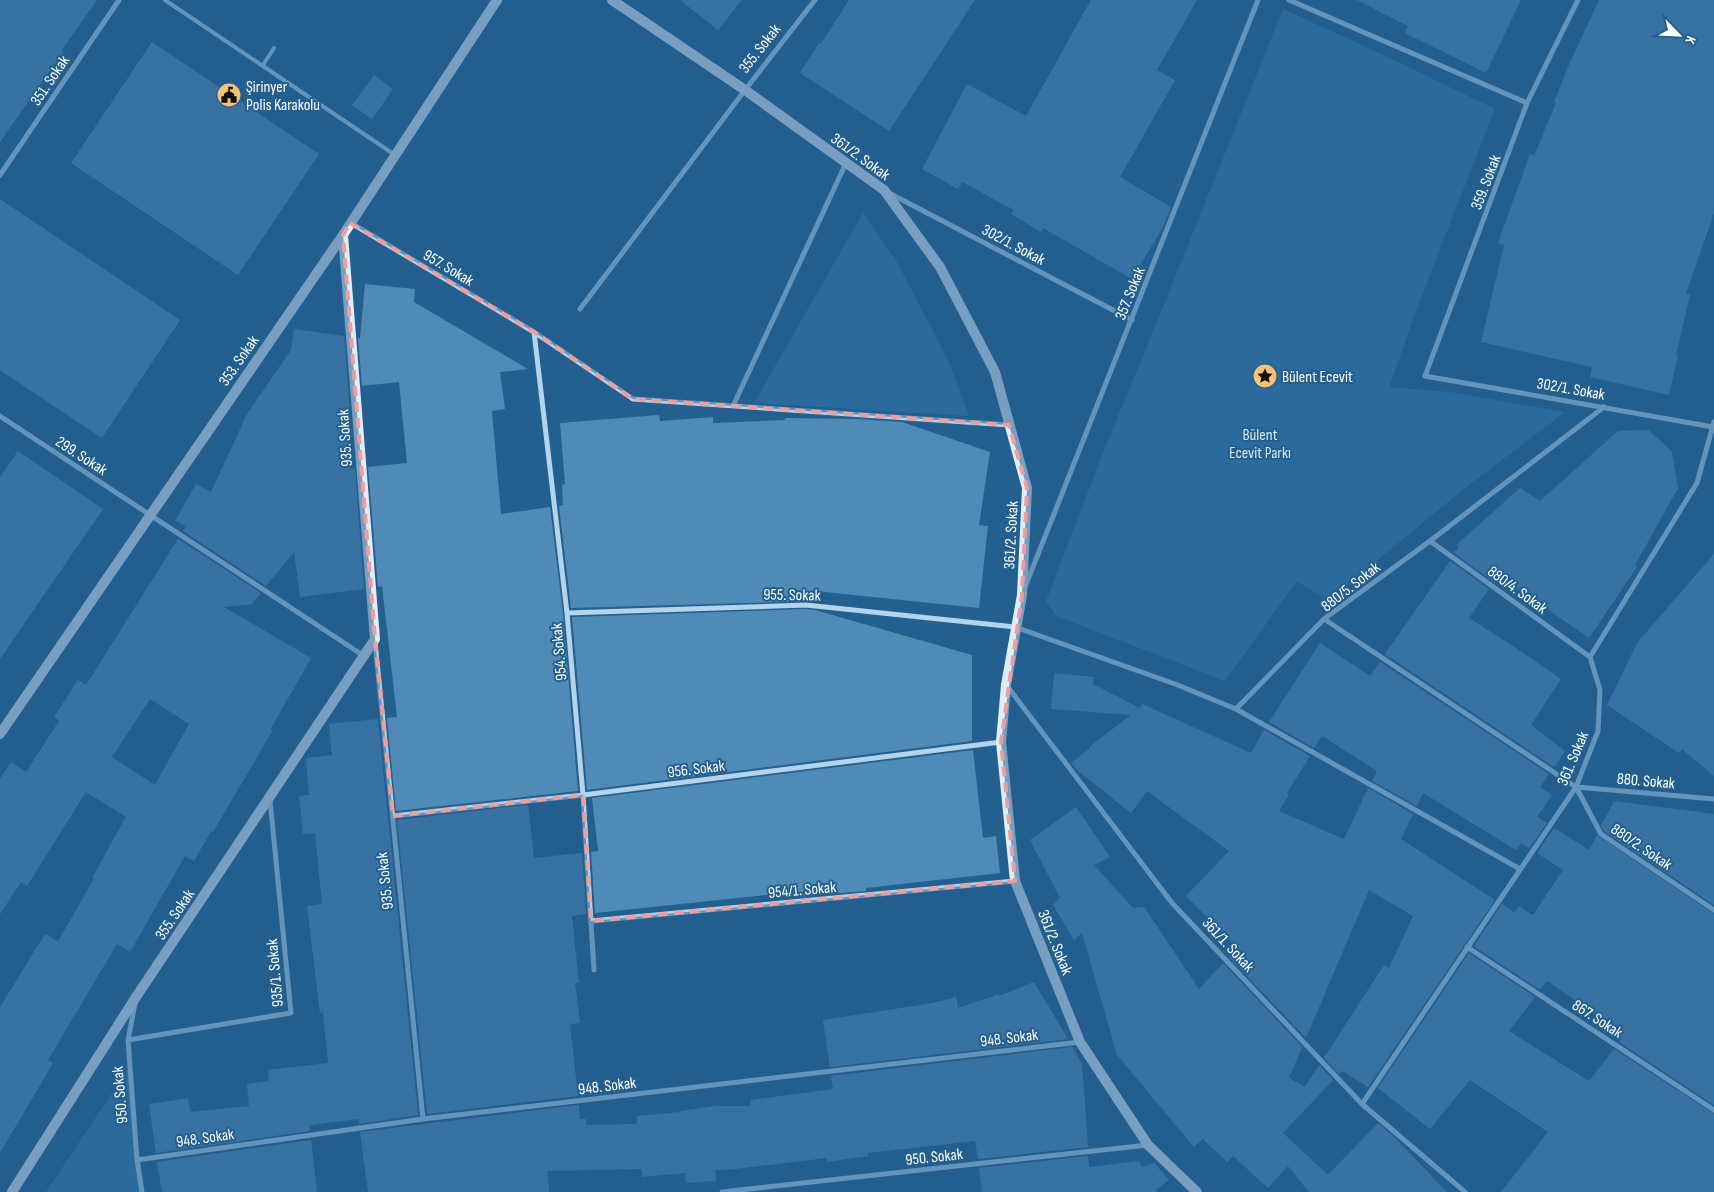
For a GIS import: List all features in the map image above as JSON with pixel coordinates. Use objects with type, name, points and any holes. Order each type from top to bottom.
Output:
[{"type":"street","name":"351. Sokak","points":[[0,175],[120,0]]},
{"type":"street","name":"353. Sokak","points":[[0,734],[343,235],[497,0]]},
{"type":"street","name":"361/2. Sokak","points":[[612,0],[745,90],[884,190],[940,267],[995,372],[1026,488],[1022,595],[1006,685],[1001,742],[1015,881],[1080,1042],[1148,1146],[1197,1192]]},
{"type":"street","name":"355. Sokak","points":[[580,309],[815,0]]},
{"type":"street","name":"357. Sokak","points":[[1022,595],[1258,0]]},
{"type":"street","points":[[1289,0],[1527,103]]},
{"type":"street","name":"359. Sokak","points":[[1425,376],[1527,103],[1578,0]]},
{"type":"street","points":[[733,406],[846,163]]},
{"type":"street","name":"302/1. Sokak","points":[[884,190],[1132,320]]},
{"type":"street","name":"957. Sokak","points":[[350,223],[534,332],[633,399],[1009,426]]},
{"type":"street","name":"935. Sokak","points":[[343,235],[374,639],[423,1119]]},
{"type":"street","name":"954. Sokak","points":[[534,332],[567,612],[583,795],[594,970]]},
{"type":"street","name":"302/1. Sokak","points":[[1425,376],[1713,424]]},
{"type":"street","name":"880/5. Sokak","points":[[1576,786],[1324,620],[1604,407]]},
{"type":"street","name":"299. Sokak","points":[[0,416],[364,656]]},
{"type":"street","points":[[1590,657],[1697,483],[1713,424]]},
{"type":"street","name":"880/4. Sokak","points":[[1430,541],[1590,657]]},
{"type":"street","name":"955. Sokak","points":[[567,612],[806,605],[1015,627],[1175,684],[1236,709],[1520,869]]},
{"type":"street","points":[[1236,709],[1324,620]]},
{"type":"street","points":[[364,656],[374,639]]},
{"type":"street","name":"355. Sokak","points":[[12,1192],[136,997],[364,656]]},
{"type":"street","name":"361. Sokak","points":[[1362,1104],[1576,786],[1598,731],[1600,690],[1590,657]]},
{"type":"street","name":"361/1. Sokak","points":[[1006,685],[1172,902],[1362,1104],[1464,1192]]},
{"type":"street","name":"956. Sokak","points":[[393,816],[583,795],[1001,742]]},
{"type":"street","name":"880. Sokak","points":[[1576,786],[1714,799]]},
{"type":"street","name":"880/2. Sokak","points":[[1576,786],[1601,834],[1714,910]]},
{"type":"street","name":"935/1. Sokak","points":[[128,1040],[290,1013],[270,797]]},
{"type":"street","name":"954/1. Sokak","points":[[591,921],[1015,881]]},
{"type":"street","name":"867. Sokak","points":[[1467,947],[1714,1110]]},
{"type":"street","name":"950. Sokak","points":[[136,997],[128,1040],[137,1160],[142,1192]]},
{"type":"street","name":"948. Sokak","points":[[137,1160],[423,1119],[1080,1042]]},
{"type":"street","name":"950. Sokak","points":[[722,1192],[1148,1146]]},
{"type":"lane","points":[[165,0],[395,155]]},
{"type":"lane","points":[[262,66],[274,48]]},
{"type":"highlighted area","points":[[350,223],[534,332],[633,399],[1009,425],[1027,488],[1022,595],[1001,742],[1015,881],[591,921],[583,795],[393,816],[375,639],[343,235]]},
{"type":"green space","name":"Bülent Ecevit Parkı","points":[[1283,9],[1495,109],[1422,295],[1389,387],[1450,392],[1565,412],[1465,488],[1328,601],[1297,581],[1225,681],[1056,616],[1046,601],[1104,450]]},
{"type":"green space","points":[[863,213],[897,262],[949,362],[969,416],[754,403]]},
{"type":"green space","points":[[130,1066],[144,1192],[46,1192]]},
{"type":"building","points":[[0,0],[97,0],[0,142]]},
{"type":"building","points":[[680,0],[742,0],[718,30]]},
{"type":"building","points":[[849,0],[975,0],[889,131],[800,73]]},
{"type":"building","points":[[1091,0],[1197,0],[1157,70],[1175,80],[1120,177],[1171,207],[1163,227],[1132,279],[1043,228],[1041,232],[1011,214],[1014,210],[962,182],[958,189],[922,169],[967,84],[1026,116]]},
{"type":"building","points":[[1357,0],[1521,0],[1486,73],[1405,33],[1408,26]]},
{"type":"building","points":[[1599,0],[1714,0],[1714,213],[1686,294],[1690,295],[1669,395],[1590,377],[1592,367],[1481,342],[1504,245],[1498,243],[1530,154],[1534,156],[1556,103],[1554,102],[1568,67]]},
{"type":"building","points":[[152,42],[319,154],[238,275],[71,163]]},
{"type":"building","points":[[374,75],[393,89],[372,119],[352,105]]},
{"type":"building","points":[[0,199],[180,320],[102,438],[0,370]]},
{"type":"building","points":[[365,284],[415,289],[414,302],[528,369],[500,372],[505,409],[492,411],[501,514],[550,507],[563,613],[578,791],[396,811],[387,718],[397,717],[382,586],[378,587],[368,467],[407,463],[399,382],[362,386],[358,338],[360,338]]},
{"type":"building","points":[[294,329],[344,336],[350,412],[350,469],[355,469],[364,589],[300,597],[294,552],[266,586],[183,531],[186,526],[175,521],[196,484],[211,492],[247,414],[291,350]]},
{"type":"building","points":[[659,415],[660,421],[713,417],[713,423],[785,420],[785,418],[902,422],[990,452],[979,525],[988,526],[979,608],[815,591],[813,601],[571,608],[559,506],[563,505],[562,485],[565,484],[560,423]]},
{"type":"building","points":[[1649,430],[1672,452],[1678,488],[1635,565],[1637,567],[1589,638],[1498,575],[1494,582],[1454,553],[1459,547],[1456,545],[1520,488],[1540,501],[1618,431]]},
{"type":"building","points":[[18,451],[103,509],[0,659],[0,477]]},
{"type":"building","points":[[178,539],[261,593],[252,604],[224,607],[311,658],[270,730],[273,730],[194,861],[185,856],[130,952],[117,944],[48,1060],[53,1063],[0,1153],[0,1007],[45,934],[58,941],[94,879],[92,878],[126,817],[86,792],[27,886],[21,882],[0,914],[0,779],[11,762],[26,772],[59,721],[54,717],[78,680],[86,685]],"holes":[[[150,699],[189,724],[155,785],[112,757]]]},
{"type":"building","points":[[1714,554],[1714,776],[1682,749],[1679,753],[1607,705],[1637,643]]},
{"type":"building","points":[[1450,561],[1489,589],[1469,618],[1561,679],[1531,725],[1565,751],[1554,767],[1385,654]]},
{"type":"building","points":[[806,609],[972,655],[972,741],[587,790],[572,617]]},
{"type":"building","points":[[1320,643],[1370,676],[1380,662],[1549,774],[1540,787],[1552,795],[1537,817],[1547,823],[1529,848],[1521,843],[1516,850],[1423,793],[1417,806],[1372,781],[1377,771],[1322,736],[1314,748],[1269,722]]},
{"type":"building","points":[[1054,673],[1094,677],[1093,684],[1140,708],[1142,704],[1251,753],[1264,730],[1310,756],[1287,793],[1289,795],[1279,811],[1344,839],[1368,788],[1413,814],[1401,839],[1495,900],[1368,1087],[1342,1071],[1339,1074],[1324,1058],[1384,965],[1389,968],[1413,916],[1369,890],[1306,1038],[1229,957],[1237,949],[1232,945],[1233,943],[1186,896],[1229,851],[1147,791],[1131,813],[1077,770],[1071,763],[1131,715],[1051,709]]},
{"type":"building","points":[[378,719],[418,1115],[359,1124],[359,1119],[310,1125],[310,1131],[156,1153],[149,1104],[188,1098],[190,1112],[249,1106],[247,1084],[269,1081],[268,1070],[328,1063],[323,1012],[320,1013],[307,906],[322,904],[315,833],[303,834],[299,796],[309,795],[306,758],[332,755],[329,724]]},
{"type":"building","points":[[973,750],[983,838],[996,836],[1000,873],[866,888],[866,891],[795,897],[794,892],[595,913],[591,852],[598,851],[592,798]]},
{"type":"building","points":[[1614,801],[1714,814],[1714,905],[1604,831],[1601,826]]},
{"type":"building","points":[[528,805],[534,858],[582,853],[586,914],[572,916],[579,983],[575,983],[580,1023],[570,1024],[578,1096],[427,1114],[397,820]]},
{"type":"building","points":[[1076,807],[1110,857],[1094,865],[1133,908],[1144,907],[1199,989],[1223,963],[1302,1047],[1289,1078],[1305,1087],[1319,1065],[1333,1080],[1283,1133],[1328,1175],[1378,1123],[1447,1192],[1309,1192],[1288,1166],[1268,1188],[1233,1156],[1227,1162],[1203,1139],[1194,1147],[1117,1055],[1082,933],[1074,940],[1053,905],[1060,898],[1030,840]]},
{"type":"building","points":[[1554,828],[1589,850],[1597,835],[1714,914],[1714,1105],[1619,1042],[1621,1039],[1594,1019],[1597,1015],[1547,981],[1540,990],[1474,946],[1502,904],[1514,912],[1519,906],[1533,915],[1563,870],[1537,853]]},
{"type":"building","points":[[1469,953],[1535,997],[1509,1031],[1589,1081],[1614,1049],[1714,1114],[1714,1192],[1501,1192],[1548,1132],[1470,1080],[1430,1129],[1378,1088]]},
{"type":"building","points":[[1034,982],[1068,1039],[830,1067],[823,1020],[933,1003],[956,997],[958,1008],[999,994],[999,996]]},
{"type":"building","points":[[1072,1047],[1082,1064],[1088,1147],[978,1159],[975,1141],[868,1153],[868,1156],[827,1162],[827,1158],[715,1170],[716,1181],[686,1183],[685,1173],[642,1177],[642,1169],[547,1171],[549,1192],[368,1192],[360,1132],[579,1105],[580,1119],[586,1119],[586,1125],[637,1124],[637,1116],[716,1106],[751,1106],[750,1100],[833,1089],[831,1076]]},
{"type":"building","points":[[311,1140],[317,1192],[162,1192],[157,1162]]},
{"type":"building","points":[[1088,1156],[1089,1167],[1139,1161],[1142,1167],[1154,1163],[1169,1180],[1156,1190],[1157,1192],[982,1192],[979,1168]]},
{"type":"place","name":"Şirinyer Polis Karakolu","points":[[229,95]]},
{"type":"place","name":"Bülent Ecevit","points":[[1265,376]]}]
